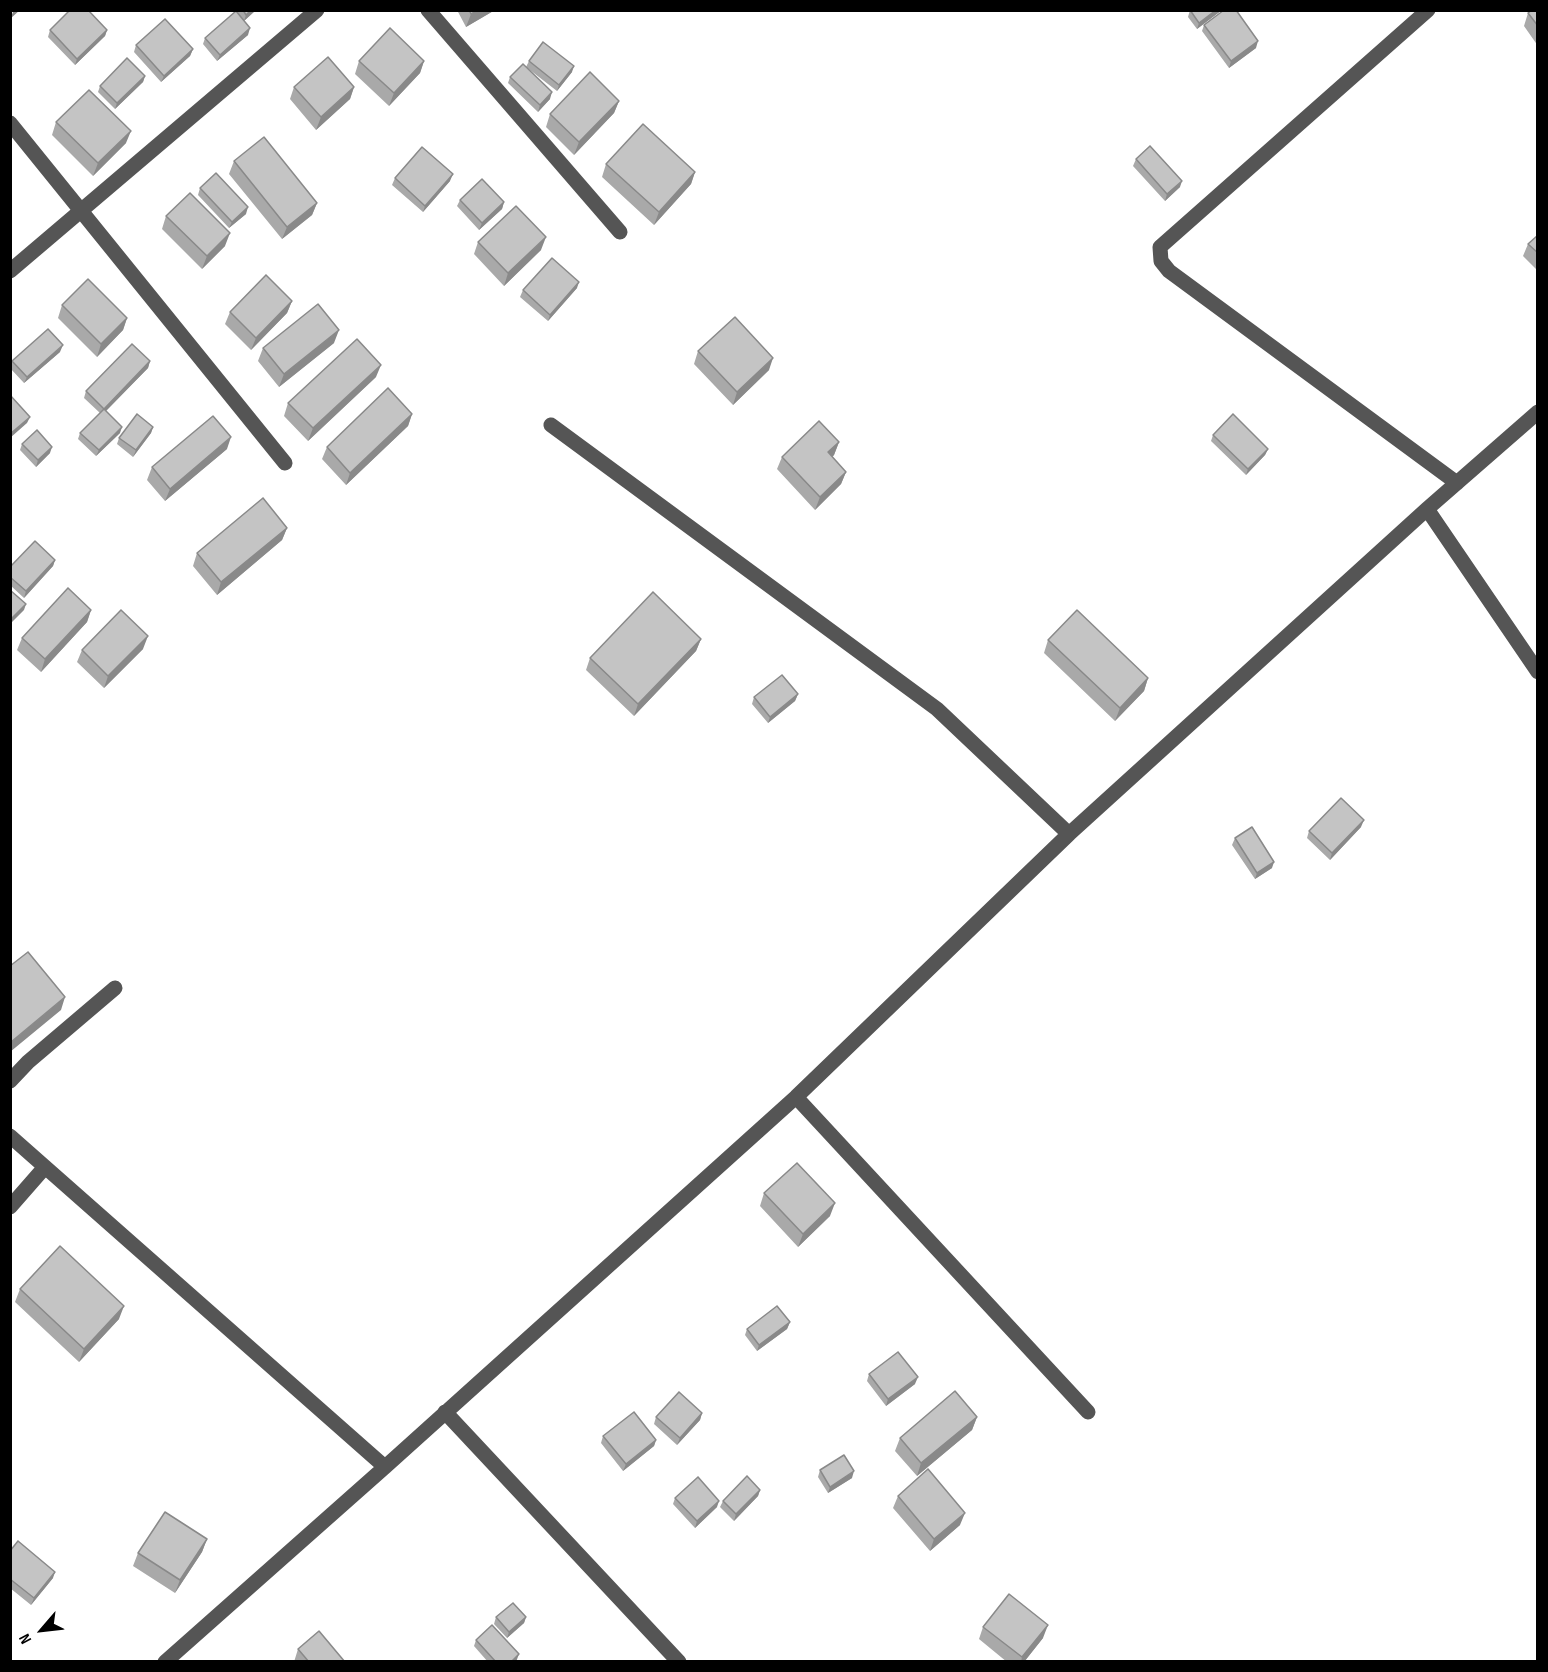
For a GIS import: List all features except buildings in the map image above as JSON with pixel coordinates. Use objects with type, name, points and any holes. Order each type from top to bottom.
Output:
[{"type":"street","points":[[10,271],[317,10]]},
{"type":"street","points":[[428,10],[620,232]]},
{"type":"street","points":[[1428,10],[1160,247],[1161,261],[1168,271],[1457,483]]},
{"type":"street","points":[[10,123],[285,463]]},
{"type":"street","points":[[165,1662],[796,1097],[1069,834],[1427,508],[1538,412]]},
{"type":"street","points":[[551,425],[937,709],[1069,834]]},
{"type":"street","points":[[1427,508],[1538,672]]},
{"type":"street","points":[[10,1081],[28,1062],[115,988]]},
{"type":"street","points":[[796,1097],[1088,1412]]},
{"type":"street","points":[[10,1136],[385,1467]]},
{"type":"street","points":[[10,1207],[45,1167]]},
{"type":"street","points":[[445,1412],[679,1662]]}]
